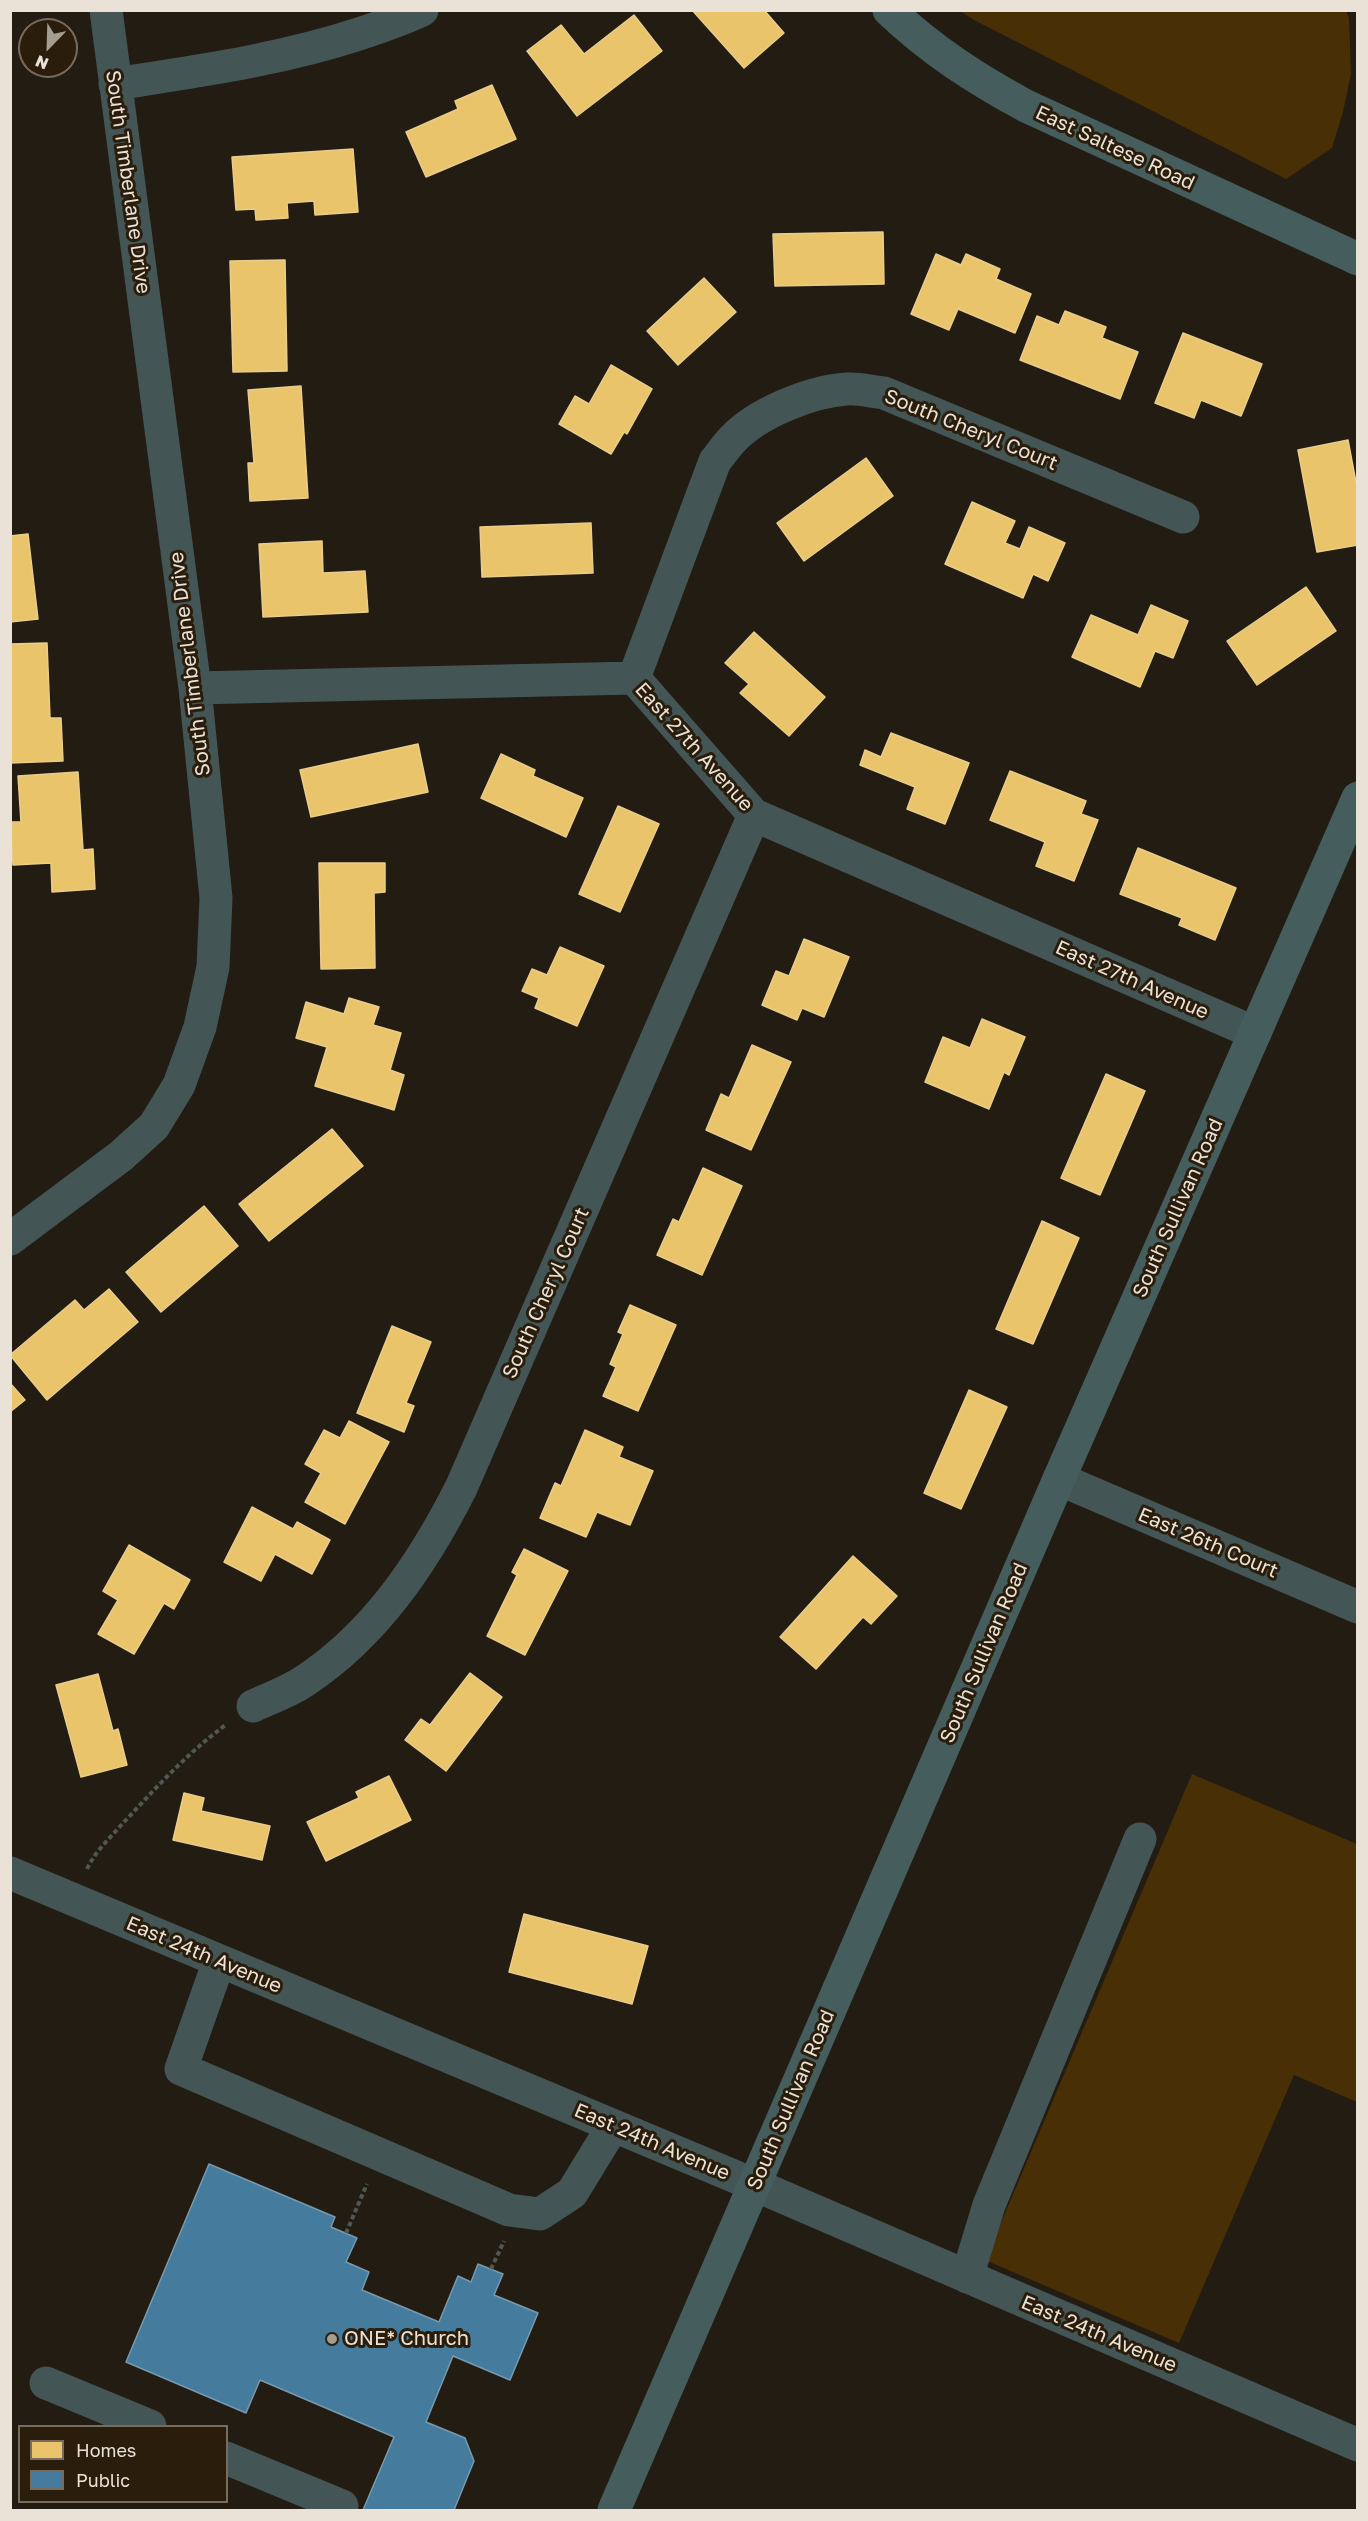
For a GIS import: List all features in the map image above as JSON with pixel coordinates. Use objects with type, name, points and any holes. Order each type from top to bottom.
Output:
[{"type":"main road","name":"East Saltese Road","points":[[889,10],[946,59],[975,79],[1026,106],[1358,259]]},
{"type":"main road","name":"South Sullivan Road","points":[[614,2511],[1059,1479],[1358,798]]},
{"type":"street","name":"South Timberlane Drive","points":[[10,1239],[121,1156],[154,1126],[179,1085],[200,1027],[213,967],[216,898],[195,688],[106,10]]},
{"type":"street","points":[[115,84],[270,59],[321,47],[405,19],[422,10]]},
{"type":"street","name":"South Cheryl Court","points":[[634,678],[715,461],[734,437],[757,421],[784,406],[814,394],[849,388],[884,393],[1183,517]]},
{"type":"street","name":"East 27th Avenue","points":[[195,688],[634,678],[754,815],[1255,1033]]},
{"type":"street","name":"South Cheryl Court","points":[[253,1706],[302,1682],[366,1629],[408,1580],[437,1536],[461,1488],[754,815]]},
{"type":"street","name":"East 26th Court","points":[[1059,1479],[1358,1607]]},
{"type":"street","points":[[967,2277],[989,2205],[1140,1839]]},
{"type":"street","name":"East 24th Avenue","points":[[10,1873],[754,2185],[1358,2445]]},
{"type":"street","points":[[219,1961],[181,2069],[509,2210],[540,2214],[572,2193],[613,2126]]},
{"type":"street","points":[[46,2383],[145,2425]]},
{"type":"street","points":[[228,2459],[342,2506]]},
{"type":"path","points":[[73,1900],[89,1864],[104,1843],[145,1798],[206,1739],[253,1706]]},
{"type":"path","points":[[346,2233],[367,2184]]},
{"type":"path","points":[[492,2269],[504,2241]]},
{"type":"shaded area","points":[[960,11],[1346,11],[1349,18],[1351,74],[1332,148],[1286,179]]},
{"type":"shaded area","points":[[1192,1774],[1357,1844],[1357,2102],[1294,2075],[1179,2343],[985,2260]]},
{"type":"building: Homes","points":[[692,10],[764,10],[784,33],[744,68]]},
{"type":"building: Homes","points":[[634,15],[662,51],[577,116],[527,51],[561,25],[584,54]]},
{"type":"building: Homes","points":[[492,85],[516,139],[426,177],[406,132],[458,109],[455,101]]},
{"type":"building: Homes","points":[[353,149],[358,212],[315,215],[314,201],[287,203],[288,218],[256,220],[255,209],[236,210],[232,157]]},
{"type":"building: Homes","points":[[883,232],[884,284],[775,286],[773,234]]},
{"type":"building: Homes","points":[[936,254],[961,265],[966,254],[1000,269],[996,279],[1031,294],[1015,333],[958,309],[949,330],[911,314]]},
{"type":"building: Homes","points":[[285,260],[287,371],[233,372],[230,261]]},
{"type":"building: Homes","points":[[704,278],[736,312],[678,365],[647,331]]},
{"type":"building: Homes","points":[[1065,311],[1106,327],[1102,338],[1138,352],[1120,399],[1020,360],[1037,316],[1059,325]]},
{"type":"building: Homes","points":[[1183,333],[1262,364],[1241,416],[1201,400],[1194,418],[1155,403]]},
{"type":"building: Homes","points":[[611,365],[652,389],[627,434],[624,432],[611,454],[559,424],[575,396],[589,404]]},
{"type":"building: Homes","points":[[301,386],[308,498],[250,501],[248,463],[254,463],[248,390]]},
{"type":"building: Homes","points":[[1348,440],[1358,493],[1358,545],[1317,552],[1298,450]]},
{"type":"building: Homes","points":[[866,458],[893,496],[804,561],[777,523]]},
{"type":"building: Homes","points":[[972,502],[1015,521],[1005,543],[1020,549],[1029,527],[1065,543],[1048,581],[1033,574],[1023,598],[945,564]]},
{"type":"building: Homes","points":[[591,523],[593,573],[482,577],[480,527]]},
{"type":"building: Homes","points":[[28,534],[38,619],[10,622],[10,536]]},
{"type":"building: Homes","points":[[322,541],[323,573],[365,571],[368,612],[263,617],[259,544]]},
{"type":"building: Homes","points":[[1306,587],[1336,631],[1257,685],[1227,641]]},
{"type":"building: Homes","points":[[1151,605],[1188,621],[1173,658],[1155,651],[1140,687],[1072,657],[1091,615],[1138,635]]},
{"type":"building: Homes","points":[[754,632],[825,697],[789,736],[740,693],[749,684],[725,663]]},
{"type":"building: Homes","points":[[47,643],[50,718],[61,718],[63,761],[10,763],[10,644]]},
{"type":"building: Homes","points":[[891,733],[969,763],[945,824],[907,809],[915,787],[860,765],[865,750],[881,757]]},
{"type":"building: Homes","points":[[418,744],[428,792],[311,817],[300,770]]},
{"type":"building: Homes","points":[[501,754],[535,770],[533,776],[583,798],[566,837],[481,798]]},
{"type":"building: Homes","points":[[1010,771],[1086,801],[1081,814],[1098,820],[1074,881],[1036,866],[1045,842],[990,820]]},
{"type":"building: Homes","points":[[78,772],[83,850],[93,849],[95,889],[52,892],[51,863],[13,865],[10,822],[21,822],[18,776]]},
{"type":"building: Homes","points":[[618,806],[659,824],[620,912],[579,894]]},
{"type":"building: Homes","points":[[1138,848],[1236,888],[1215,940],[1179,925],[1182,918],[1120,894]]},
{"type":"building: Homes","points":[[319,863],[385,863],[385,892],[374,893],[375,968],[321,969]]},
{"type":"building: Homes","points":[[804,939],[849,957],[824,1017],[802,1008],[797,1020],[762,1005],[776,971],[789,976]]},
{"type":"building: Homes","points":[[560,947],[604,966],[577,1026],[535,1008],[539,998],[522,991],[532,969],[547,975]]},
{"type":"building: Homes","points":[[349,998],[379,1007],[373,1025],[401,1033],[390,1070],[404,1075],[394,1110],[315,1086],[327,1047],[296,1038],[306,1002],[344,1014]]},
{"type":"building: Homes","points":[[982,1019],[1025,1037],[1009,1075],[1004,1072],[989,1109],[925,1082],[943,1037],[970,1048]]},
{"type":"building: Homes","points":[[752,1045],[791,1062],[751,1150],[706,1130],[721,1094],[729,1098]]},
{"type":"building: Homes","points":[[1106,1074],[1145,1091],[1100,1195],[1061,1178]]},
{"type":"building: Homes","points":[[332,1129],[363,1166],[269,1241],[239,1204]]},
{"type":"building: Homes","points":[[703,1168],[742,1186],[702,1275],[657,1255],[673,1219],[679,1222]]},
{"type":"building: Homes","points":[[204,1206],[238,1246],[161,1312],[126,1272]]},
{"type":"building: Homes","points":[[1042,1221],[1079,1238],[1033,1344],[996,1329]]},
{"type":"building: Homes","points":[[109,1289],[138,1322],[47,1400],[10,1355],[75,1300],[84,1310]]},
{"type":"building: Homes","points":[[630,1305],[676,1325],[638,1411],[603,1396],[616,1367],[610,1364],[623,1334],[618,1332]]},
{"type":"building: Homes","points":[[392,1326],[431,1342],[406,1403],[414,1406],[404,1432],[357,1413]]},
{"type":"building: Homes","points":[[10,1383],[25,1400],[10,1412]]},
{"type":"building: Homes","points":[[969,1390],[1007,1407],[961,1509],[924,1493]]},
{"type":"building: Homes","points":[[349,1421],[389,1442],[345,1524],[305,1502],[321,1473],[305,1464],[324,1430],[340,1438]]},
{"type":"building: Homes","points":[[585,1430],[623,1447],[619,1457],[653,1471],[630,1525],[597,1512],[586,1537],[540,1518],[555,1483],[561,1486]]},
{"type":"building: Homes","points":[[252,1507],[293,1529],[297,1522],[330,1540],[312,1574],[275,1554],[261,1581],[224,1562]]},
{"type":"building: Homes","points":[[129,1545],[190,1580],[174,1609],[164,1603],[134,1654],[98,1634],[118,1600],[103,1591]]},
{"type":"building: Homes","points":[[524,1549],[568,1571],[525,1655],[487,1636],[517,1575],[512,1572]]},
{"type":"building: Homes","points":[[853,1556],[897,1596],[871,1624],[863,1617],[816,1669],[780,1637]]},
{"type":"building: Homes","points":[[470,1673],[502,1697],[446,1771],[405,1740],[421,1719],[430,1725]]},
{"type":"building: Homes","points":[[98,1674],[113,1731],[118,1729],[127,1765],[81,1777],[56,1685]]},
{"type":"building: Homes","points":[[389,1776],[411,1820],[326,1861],[307,1822],[359,1798],[356,1792]]},
{"type":"building: Homes","points":[[184,1793],[204,1798],[201,1811],[270,1826],[262,1860],[173,1840]]},
{"type":"building: Homes","points":[[524,1914],[648,1946],[632,2004],[509,1972]]},
{"type":"building: Public","name":"ONE* Church","points":[[209,2164],[335,2217],[331,2227],[357,2238],[346,2262],[369,2272],[362,2290],[439,2322],[458,2276],[471,2282],[478,2264],[503,2274],[494,2295],[538,2313],[510,2380],[453,2356],[426,2422],[465,2438],[474,2461],[454,2510],[363,2510],[394,2437],[260,2380],[246,2413],[126,2362]]},
{"type":"place","name":"ONE* Church","points":[[332,2339]]}]
